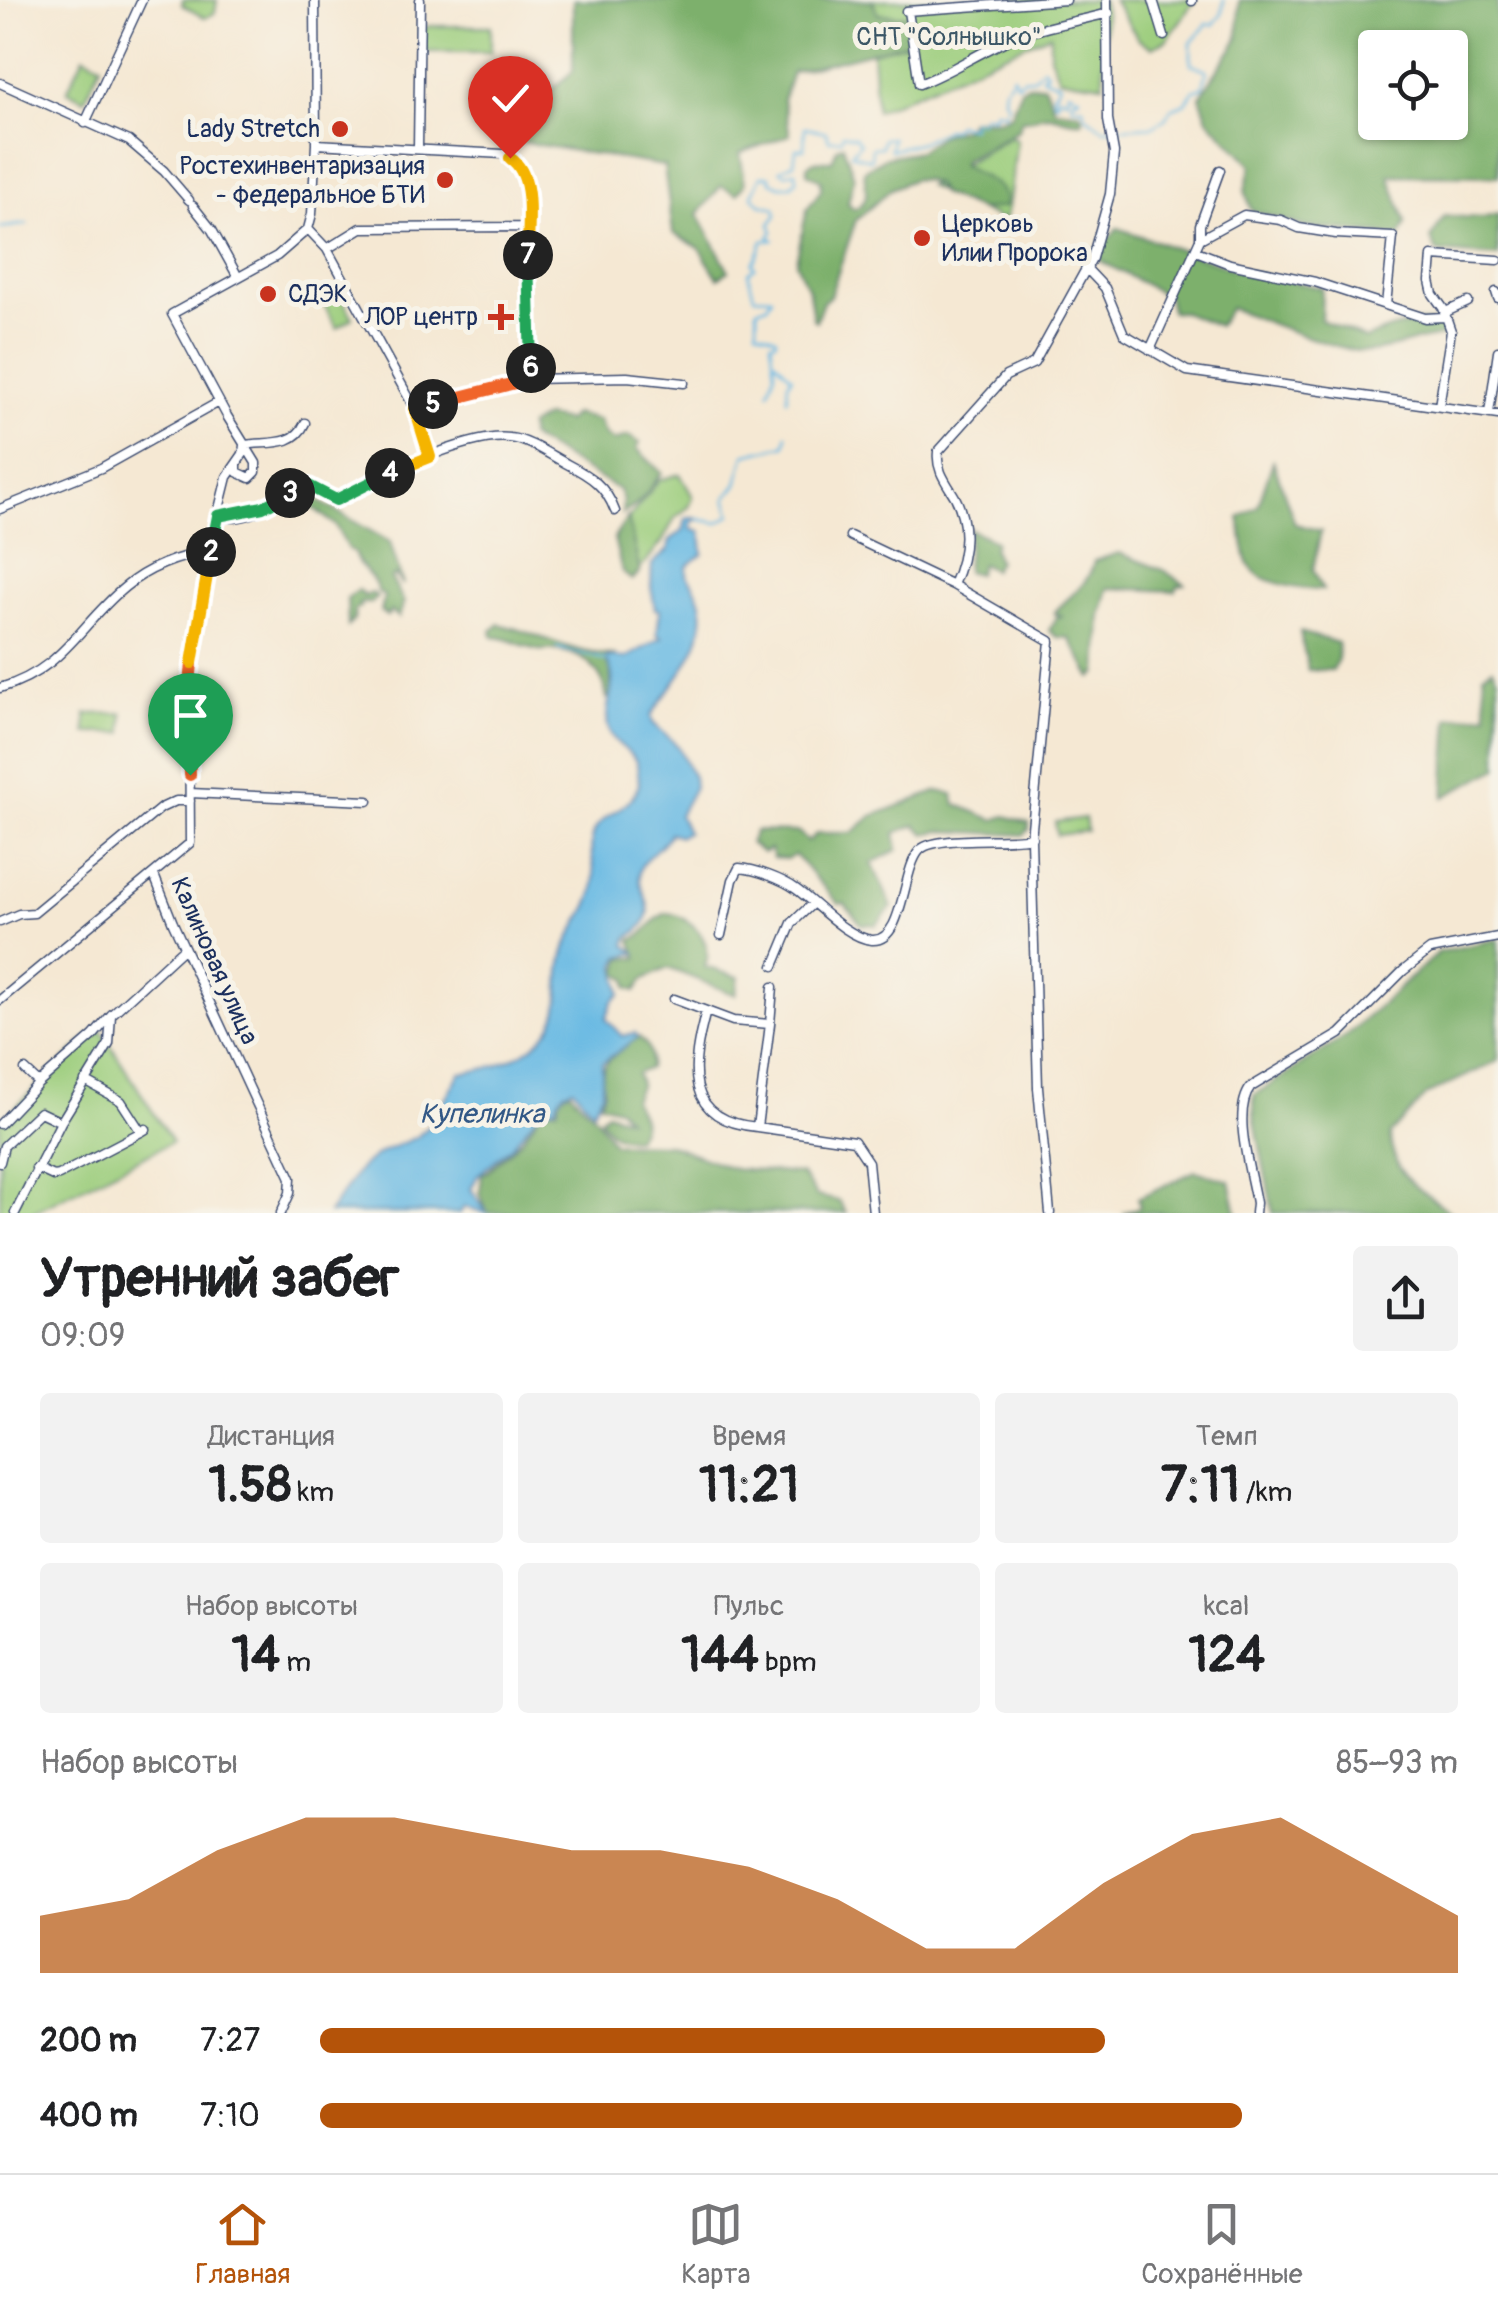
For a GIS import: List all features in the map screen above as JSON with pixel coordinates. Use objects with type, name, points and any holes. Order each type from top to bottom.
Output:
[{"type":"street","points":[[85,123],[142,0]]},
{"type":"street","points":[[232,512],[223,496],[231,482],[250,478],[256,472],[254,460],[172,314],[286,250],[308,230],[316,144],[316,0]]},
{"type":"street","points":[[418,148],[420,0]]},
{"type":"street","points":[[1066,0],[940,4],[907,11],[919,84],[1020,35],[1108,13]]},
{"type":"street","points":[[953,585],[964,558],[964,520],[938,468],[938,452],[1006,376],[1034,363],[1096,246],[1110,194],[1114,153],[1107,0]]},
{"type":"street","points":[[1153,0],[1164,36]]},
{"type":"street","points":[[0,83],[129,141],[191,203],[212,230],[238,277]]},
{"type":"street","points":[[316,144],[502,154],[518,163],[526,178],[531,379]]},
{"type":"street","points":[[1150,350],[1196,251],[1200,225],[1220,170]]},
{"type":"street","points":[[1200,239],[1244,216],[1281,220],[1299,228],[1336,234],[1393,237],[1386,305]]},
{"type":"street","points":[[327,249],[362,228],[527,227]]},
{"type":"street","points":[[308,230],[327,249],[415,409],[430,457]]},
{"type":"street","points":[[1196,251],[1230,264],[1315,282],[1425,318],[1444,317]]},
{"type":"street","points":[[1439,406],[1451,331],[1433,294],[1432,256],[1498,260]]},
{"type":"street","points":[[1086,268],[1105,288],[1124,334],[1187,371],[1494,414],[1498,352]]},
{"type":"street","points":[[1444,317],[1468,302]]},
{"type":"street","points":[[415,409],[531,379],[627,377],[684,383]]},
{"type":"street","points":[[0,508],[87,475],[219,402]]},
{"type":"street","points":[[244,445],[286,442],[298,437],[305,423]]},
{"type":"street","points":[[218,516],[241,519],[303,486],[336,500],[430,457],[496,437],[515,438],[603,486],[616,511]]},
{"type":"street","name":"Калиновая улица","points":[[244,445],[227,477],[218,516],[188,691],[190,843],[154,875],[291,1178],[290,1193],[281,1213]]},
{"type":"street","points":[[243,478],[237,472],[238,462],[254,460]]},
{"type":"street","points":[[218,516],[263,507]]},
{"type":"street","points":[[850,536],[953,585],[1050,641],[1032,838],[1038,1088],[1050,1213]]},
{"type":"street","points":[[0,688],[28,678],[57,660],[136,578],[165,563],[211,551]]},
{"type":"street","points":[[0,922],[34,913],[161,808],[190,796],[368,801]]},
{"type":"street","points":[[721,935],[739,868],[790,885],[861,937],[881,939],[894,927],[912,863],[924,846],[940,841],[1032,838]]},
{"type":"street","points":[[0,1000],[154,875]]},
{"type":"street","points":[[774,966],[792,923],[812,904]]},
{"type":"street","points":[[1255,1213],[1241,1114],[1242,1102],[1251,1087],[1340,1034],[1403,971],[1430,950],[1498,937]]},
{"type":"street","points":[[0,1124],[184,948]]},
{"type":"street","points":[[757,1126],[773,986]]},
{"type":"street","points":[[674,999],[733,1020],[770,1024]]},
{"type":"street","points":[[706,1011],[696,1050],[697,1091],[729,1121],[854,1141],[868,1162],[873,1213]]},
{"type":"street","points":[[15,1213],[61,1122],[108,1044],[111,1015]]},
{"type":"street","points":[[25,1070],[40,1084]]},
{"type":"street","points":[[36,1168],[59,1175],[143,1131],[121,1101],[85,1081]]},
{"type":"street","points":[[67,1084],[78,1092]]},
{"type":"street","points":[[0,1162],[4,1146],[40,1112],[61,1122]]},
{"type":"green space","points":[[183,0],[217,0],[215,13],[205,18],[182,5]]},
{"type":"green space","points":[[573,0],[872,0],[878,14],[905,16],[911,42],[792,72],[783,100],[790,135],[740,153],[745,184],[737,194],[721,186],[698,214],[729,271],[718,278],[699,248],[673,233],[664,166],[522,142],[513,148],[508,139],[508,128],[573,71]]},
{"type":"green space","name":"СНТ \"Солнышко\"","points":[[872,0],[1102,0],[1103,84],[1059,78],[1050,56],[1050,34],[876,111],[872,52],[910,42],[878,14]]},
{"type":"green space","points":[[1113,0],[1195,0],[1167,40],[1152,47],[1139,40]]},
{"type":"green space","points":[[1239,0],[1498,0],[1498,176],[1389,175],[1406,223],[1400,236],[1305,227],[1251,210],[1245,190],[1252,165],[1208,119],[1200,97],[1238,39]]},
{"type":"green space","points":[[491,26],[491,52],[427,52],[423,47],[424,29]]},
{"type":"green space","points":[[84,56],[101,64],[85,99],[67,91]]},
{"type":"green space","points":[[539,72],[550,85],[527,105],[516,92]]},
{"type":"green space","points":[[1044,85],[1055,109],[1079,112],[1083,117],[1082,121],[1047,115],[1022,120],[1018,130],[964,160],[962,165],[1002,191],[1005,207],[980,210],[941,194],[935,184],[925,180],[914,179],[891,189],[856,220],[830,296],[823,302],[816,321],[813,319],[809,292],[796,262],[807,209],[821,190],[821,180],[807,173],[807,166],[814,161],[832,161],[837,148],[843,145],[854,177],[848,203],[854,209],[865,198],[864,171],[886,157],[919,151],[942,134],[967,127],[970,120],[994,120],[1011,114],[1021,88]]},
{"type":"green space","points":[[1010,136],[1017,140],[1004,221],[928,186]]},
{"type":"green space","points":[[1498,214],[1498,257],[1437,252],[1431,239],[1444,216],[1483,218]]},
{"type":"green space","points":[[1118,228],[1234,269],[1322,288],[1321,320],[1366,339],[1402,326],[1440,321],[1447,327],[1445,336],[1370,352],[1357,351],[1321,342],[1230,308],[1218,326],[1183,312],[1171,312],[1168,297],[1099,260],[1101,247]]},
{"type":"green space","points":[[339,293],[353,318],[337,328],[322,301]]},
{"type":"green space","points":[[574,414],[598,420],[605,435],[614,441],[628,436],[640,443],[637,449],[662,473],[640,501],[622,514],[619,490],[529,437],[529,426],[545,417],[567,421]]},
{"type":"green space","points":[[1273,461],[1295,524],[1321,531],[1313,569],[1323,590],[1272,581],[1254,572],[1247,560],[1239,518],[1258,506]]},
{"type":"green space","points":[[680,474],[693,497],[689,507],[675,518],[662,542],[632,579],[625,523],[659,480]]},
{"type":"green space","points":[[308,495],[390,542],[403,585],[395,575],[391,578],[404,602],[399,617],[391,611],[387,616],[381,612],[384,596],[335,525],[310,505]]},
{"type":"green space","points":[[628,517],[640,572],[632,580],[622,572],[614,538]]},
{"type":"green space","points":[[969,529],[995,541],[993,549],[998,561],[993,570],[981,564],[977,574],[966,571]]},
{"type":"green space","points":[[1119,553],[1163,570],[1185,584],[1175,591],[1108,588],[1101,616],[1098,673],[1092,678],[1069,638],[1057,637],[1049,631],[1056,617],[1063,617],[1054,613],[1084,583],[1094,561]]},
{"type":"green space","points":[[358,590],[364,596],[372,593],[377,597],[371,603],[360,603],[348,626],[347,599]]},
{"type":"green space","points":[[499,624],[583,651],[613,655],[606,660],[611,669],[611,695],[607,698],[601,679],[590,664],[564,651],[538,650],[493,637],[492,631]]},
{"type":"green space","points":[[1300,632],[1338,643],[1338,659],[1332,670],[1308,670]]},
{"type":"green space","points":[[1493,668],[1498,678],[1498,768],[1444,797],[1449,718],[1487,714],[1483,674]]},
{"type":"green space","points":[[123,713],[123,733],[86,733],[86,714]]},
{"type":"green space","points":[[938,791],[953,794],[956,804],[994,820],[1006,816],[1029,823],[1029,830],[1023,835],[940,831],[925,834],[916,825],[895,833],[898,850],[872,863],[892,907],[876,925],[861,924],[795,855],[773,858],[770,849],[763,853],[750,843],[755,831],[799,832],[808,842],[817,833],[852,833],[872,816]]},
{"type":"green space","points":[[1085,818],[1087,831],[1057,835],[1055,822]]},
{"type":"green space","points":[[667,913],[685,919],[699,932],[707,949],[705,967],[739,977],[736,995],[668,968],[644,979],[636,991],[628,988],[627,979],[618,973],[622,958],[638,958],[631,940]]},
{"type":"green space","points":[[1498,939],[1498,1061],[1428,1094],[1390,1134],[1402,1172],[1452,1213],[1273,1213],[1254,1117],[1254,1095],[1346,1036],[1439,952]]},
{"type":"green space","points":[[99,1027],[172,1142],[31,1213],[0,1213],[0,1122]]},
{"type":"green space","points":[[639,1037],[648,1047],[650,1059],[649,1068],[637,1074],[640,1084],[633,1100],[642,1124],[635,1138],[623,1138],[610,1132],[600,1118],[607,1112],[627,1118],[618,1108],[600,1103],[604,1091],[602,1073],[610,1059]]},
{"type":"green space","points":[[569,1090],[597,1119],[613,1143],[668,1144],[734,1169],[801,1174],[817,1196],[839,1201],[846,1213],[487,1213],[480,1193],[482,1173],[522,1139],[540,1113],[557,1109],[560,1097]]},
{"type":"green space","points":[[1195,1171],[1230,1181],[1237,1213],[1123,1213],[1140,1207],[1138,1198]]},
{"type":"water","name":"Купелинка","points":[[686,519],[700,519],[693,521],[691,529],[701,532],[703,554],[687,566],[687,576],[698,595],[701,631],[685,666],[651,716],[653,723],[678,746],[693,777],[694,787],[679,815],[687,832],[680,836],[670,833],[640,869],[647,919],[628,938],[626,945],[636,953],[620,957],[616,966],[621,994],[613,1001],[606,1019],[622,1036],[635,1033],[638,1037],[602,1063],[602,1092],[593,1111],[573,1088],[567,1090],[556,1106],[539,1112],[512,1146],[478,1175],[471,1189],[487,1213],[464,1207],[460,1213],[328,1213],[360,1168],[379,1153],[417,1137],[429,1126],[460,1073],[491,1067],[522,1053],[536,1044],[555,1018],[564,955],[593,893],[594,832],[629,800],[639,784],[635,760],[609,730],[607,712],[612,677],[606,660],[626,658],[662,637],[657,634],[660,610],[655,609],[651,587],[652,564],[668,550],[670,540],[683,531]]},
{"type":"waterway","name":"Купелинка","points":[[769,391],[775,371],[771,342],[776,337],[757,330],[757,309],[767,305],[772,297],[754,296],[748,273],[755,267],[752,263],[763,241],[774,240],[769,237],[773,232],[770,224],[777,215],[775,208],[760,204],[752,195],[761,176],[770,176],[770,181],[780,186],[790,186],[797,180],[796,171],[785,174],[780,170],[794,163],[796,149],[804,149],[805,127],[826,132],[829,140],[841,139],[843,134],[855,137],[860,143],[851,154],[871,160],[872,148],[881,147],[883,139],[892,138],[890,150],[921,142],[958,124],[971,127],[973,119],[979,122],[983,115],[993,116],[995,110],[1004,113],[1008,104],[1004,99],[1005,88],[1013,75],[1017,84],[1033,78],[1043,67],[1047,72],[1042,77],[1060,83],[1054,101],[1057,103],[1058,96],[1068,99],[1068,91],[1080,97],[1072,100],[1072,106],[1083,107],[1086,116],[1104,129],[1153,126],[1165,119],[1171,109],[1186,103],[1194,90],[1203,87],[1207,70],[1191,64],[1191,43],[1222,14],[1224,0]]},
{"type":"waterway","points":[[0,228],[27,224]]},
{"type":"waterway","name":"Купелинка","points":[[775,360],[792,377],[787,399]]},
{"type":"waterway","name":"Купелинка","points":[[697,519],[718,523],[731,515],[726,498],[737,484],[745,455],[785,445],[787,434]]},
{"type":"waterway","points":[[557,648],[606,660]]},
{"type":"place","name":"Lady Stretch","points":[[340,129]]},
{"type":"place","name":"Ростехинвентаризация - федеральное БТИ","points":[[445,180]]},
{"type":"place","name":"Церковь Илии Пророка","points":[[922,238]]},
{"type":"place","name":"СДЭК","points":[[268,294]]},
{"type":"place","name":"ЛОР центр","points":[[501,317]]},
{"type":"route","points":[[190,775],[189,686],[218,516],[263,507],[303,486],[336,500],[430,457],[415,409],[531,379],[526,178],[518,163],[510,158]]}]
